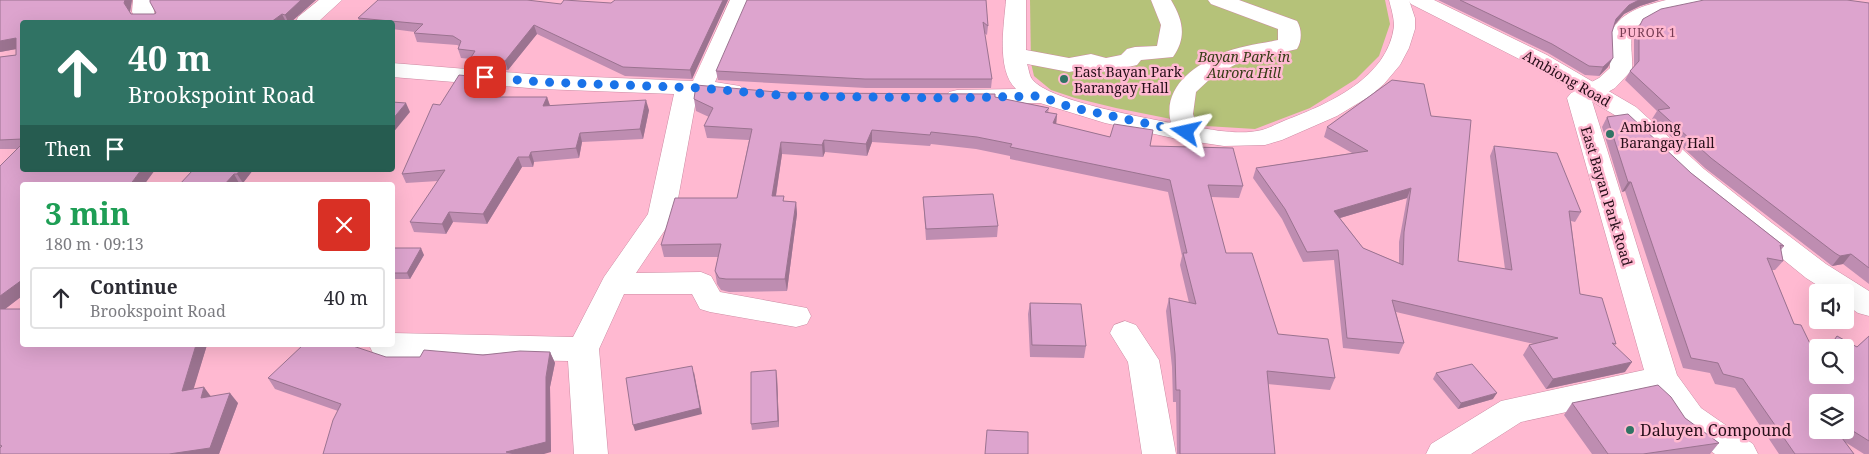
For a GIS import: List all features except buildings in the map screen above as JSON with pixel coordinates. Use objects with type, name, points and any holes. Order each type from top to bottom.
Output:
[{"type":"street","points":[[143,0],[141,5],[146,20]]},
{"type":"street","points":[[308,20],[332,0]]},
{"type":"street","points":[[591,454],[584,349],[614,284],[661,215],[694,87],[740,0]]},
{"type":"street","points":[[1016,0],[1016,66],[1022,84],[1040,96],[1070,107],[1220,138],[1262,138],[1324,115],[1369,86],[1394,59],[1405,27],[1399,0]]},
{"type":"street","points":[[1016,55],[1069,65],[1091,61],[1106,65],[1129,60],[1135,54],[1165,52],[1171,39],[1172,20],[1161,0]]},
{"type":"street","points":[[1186,132],[1181,114],[1185,90],[1202,73],[1230,58],[1289,44],[1289,26],[1218,0]]},
{"type":"street","name":"Ambiong Road","points":[[1418,0],[1539,60],[1627,112],[1694,175],[1770,236],[1816,271],[1869,305]]},
{"type":"street","name":"East Bayan Park Road","points":[[1705,0],[1666,6],[1636,18],[1623,30],[1620,39],[1621,70],[1614,78],[1593,92],[1579,98],[1662,378],[1690,418],[1728,451]]},
{"type":"street","points":[[395,70],[541,82],[694,87],[751,93]]},
{"type":"street","points":[[934,97],[1040,96]]},
{"type":"street","points":[[614,284],[701,283],[710,301],[796,316]]},
{"type":"street","points":[[1125,333],[1143,360],[1159,454]]},
{"type":"street","points":[[395,345],[584,349]]},
{"type":"street","points":[[1444,454],[1513,410],[1662,378]]},
{"type":"green space","name":"Bayan Park in Aurora Hill","points":[[1030,0],[1385,0],[1390,24],[1379,56],[1356,79],[1310,108],[1255,129],[1206,126],[1116,108],[1051,90],[1034,76],[1031,63]]},
{"type":"place","name":"East Bayan Park Barangay Hall","points":[[1064,79]]},
{"type":"place","name":"Ambiong Barangay Hall","points":[[1610,134]]},
{"type":"place","name":"Daluyen Compound","points":[[1630,430]]},
{"type":"district","name":"PUROK 1","points":[[1648,32]]},
{"type":"route","points":[[485,77],[541,82],[701,88],[789,96],[952,98],[1040,96],[1070,107],[1186,132]]}]
